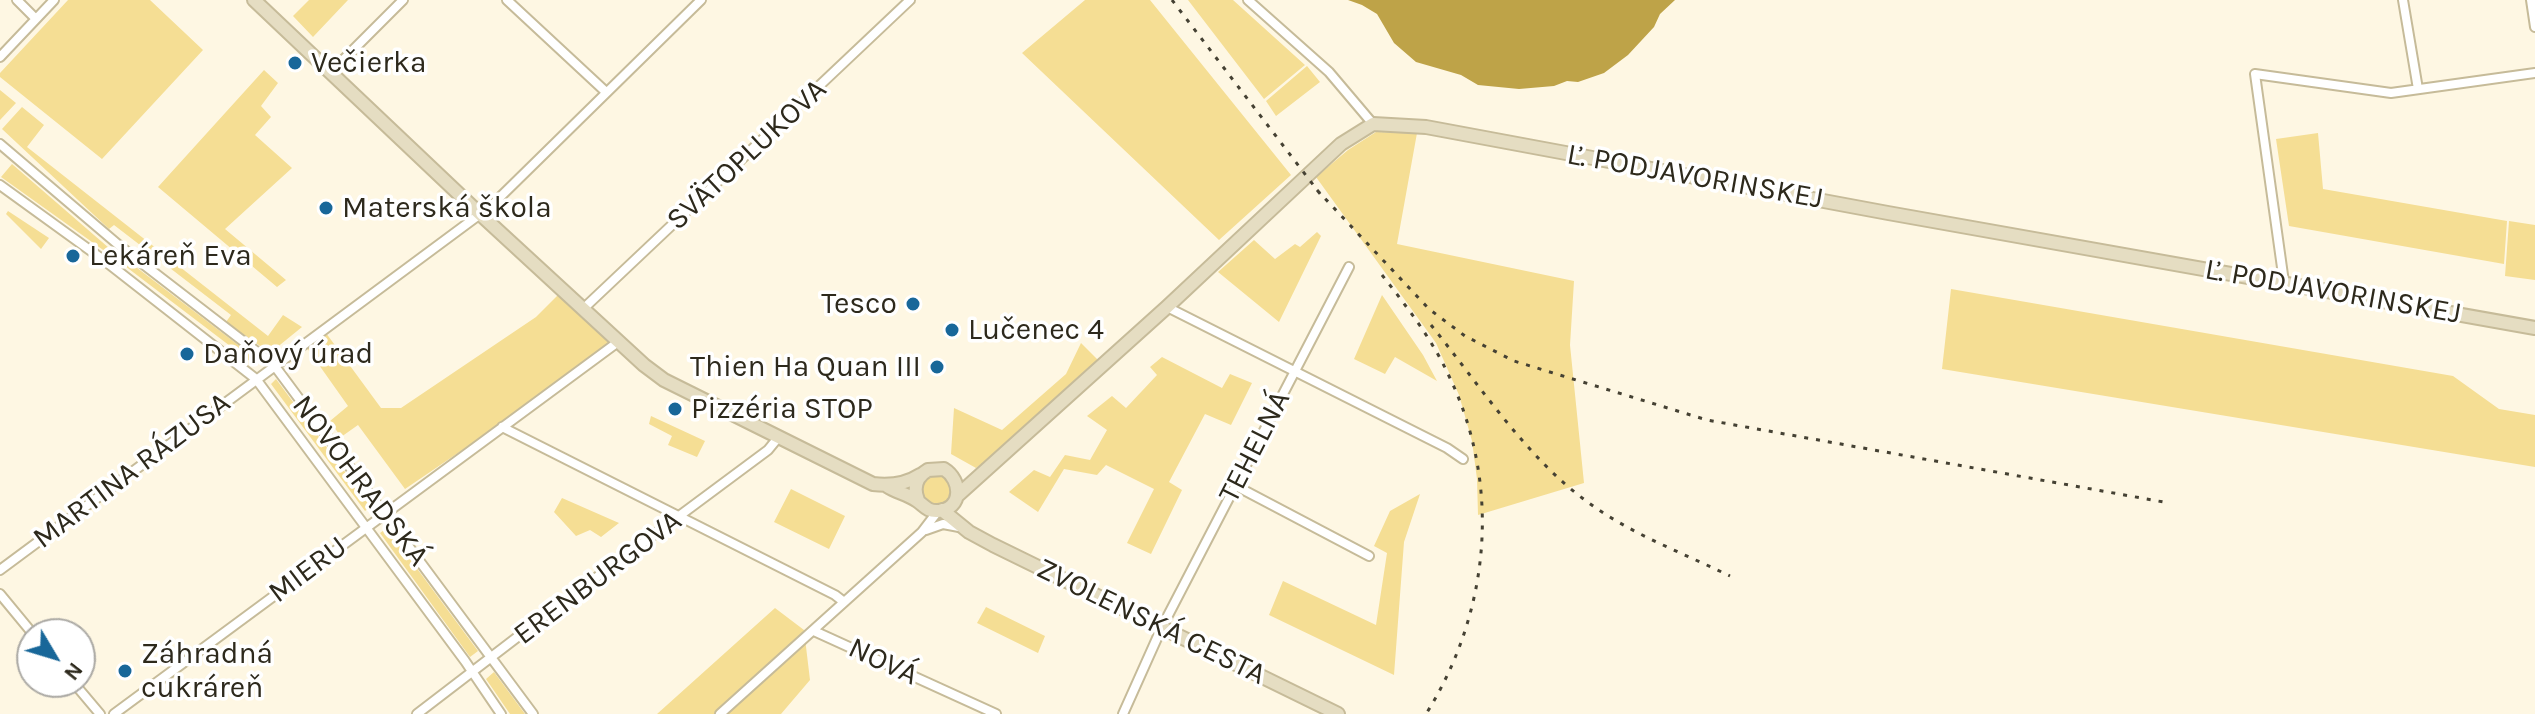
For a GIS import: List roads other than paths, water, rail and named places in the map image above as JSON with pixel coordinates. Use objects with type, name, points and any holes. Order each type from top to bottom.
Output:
[{"type":"street","points":[[17,0],[36,19]]},
{"type":"street","points":[[0,57],[54,0]]},
{"type":"street","name":"ZVOLENSKÁ CESTA","points":[[254,0],[618,342],[664,380],[777,439],[940,511],[965,529],[1006,551],[1338,714]]},
{"type":"street","points":[[331,72],[403,0]]},
{"type":"street","points":[[507,0],[606,92]]},
{"type":"street","name":"MARTINA RÁZUSA","points":[[0,570],[491,206],[701,0]]},
{"type":"street","name":"SVÄTOPLUKOVA","points":[[583,309],[910,0]]},
{"type":"street","points":[[720,714],[1167,307],[1306,175],[1341,144],[1373,124],[1329,72],[1248,0]]},
{"type":"street","points":[[2403,0],[2418,89]]},
{"type":"street","points":[[2531,0],[2535,27]]},
{"type":"street","points":[[2284,282],[2255,74],[2391,93],[2535,73]]},
{"type":"street","name":"Ľ. PODJAVORINSKEJ","points":[[1373,124],[1426,127],[2535,328]]},
{"type":"street","name":"NOVOHRADSKÁ","points":[[0,159],[3,147],[121,247],[274,365],[533,714]]},
{"type":"street","name":"NOVOHRADSKÁ","points":[[0,185],[109,264],[256,379],[474,672],[501,714]]},
{"type":"street","points":[[109,264],[121,247]]},
{"type":"street","name":"TEHELNÁ","points":[[1162,627],[1349,267]]},
{"type":"street","points":[[1167,307],[1447,448],[1463,459]]},
{"type":"street","name":"MIERU","points":[[114,714],[618,342]]},
{"type":"street","points":[[502,427],[836,595],[844,602]]},
{"type":"street","name":"ERENBURGOVA","points":[[417,714],[768,450],[777,439]]},
{"type":"street","points":[[887,486],[907,482],[938,468],[953,476],[982,474]]},
{"type":"street","points":[[920,475],[915,488],[920,504],[922,532]]},
{"type":"street","points":[[922,532],[943,524],[965,529],[956,498],[958,485],[953,476]]},
{"type":"street","points":[[1236,486],[1369,556]]},
{"type":"street","points":[[0,594],[20,618]]},
{"type":"street","points":[[1123,714],[1162,627]]},
{"type":"street","name":"NOVÁ","points":[[814,631],[996,714]]},
{"type":"street","points":[[86,698],[100,714]]},
{"type":"railway","points":[[1172,0],[1324,199]]},
{"type":"railway","points":[[1317,190],[1429,309],[1465,336],[1514,361],[1707,420],[2169,503]]},
{"type":"railway","points":[[1382,275],[1427,336],[1449,376],[1466,418],[1477,461],[1482,504],[1481,548],[1475,591],[1464,634],[1448,675],[1426,714]]},
{"type":"railway","points":[[1431,325],[1505,420],[1567,485],[1622,524],[1730,576]]},
{"type":"place","name":"Večierka","points":[[295,63]]},
{"type":"place","name":"Materská škola","points":[[326,208]]},
{"type":"place","name":"Lekáreň Eva","points":[[73,256]]},
{"type":"place","name":"Tesco","points":[[913,304]]},
{"type":"place","name":"Lučenec 4","points":[[952,330]]},
{"type":"place","name":"Daňový úrad","points":[[187,354]]},
{"type":"place","name":"Thien Ha Quan III","points":[[937,367]]},
{"type":"place","name":"Pizzéria STOP","points":[[675,409]]},
{"type":"place","name":"Záhradná cukráreň","points":[[125,671]]}]
